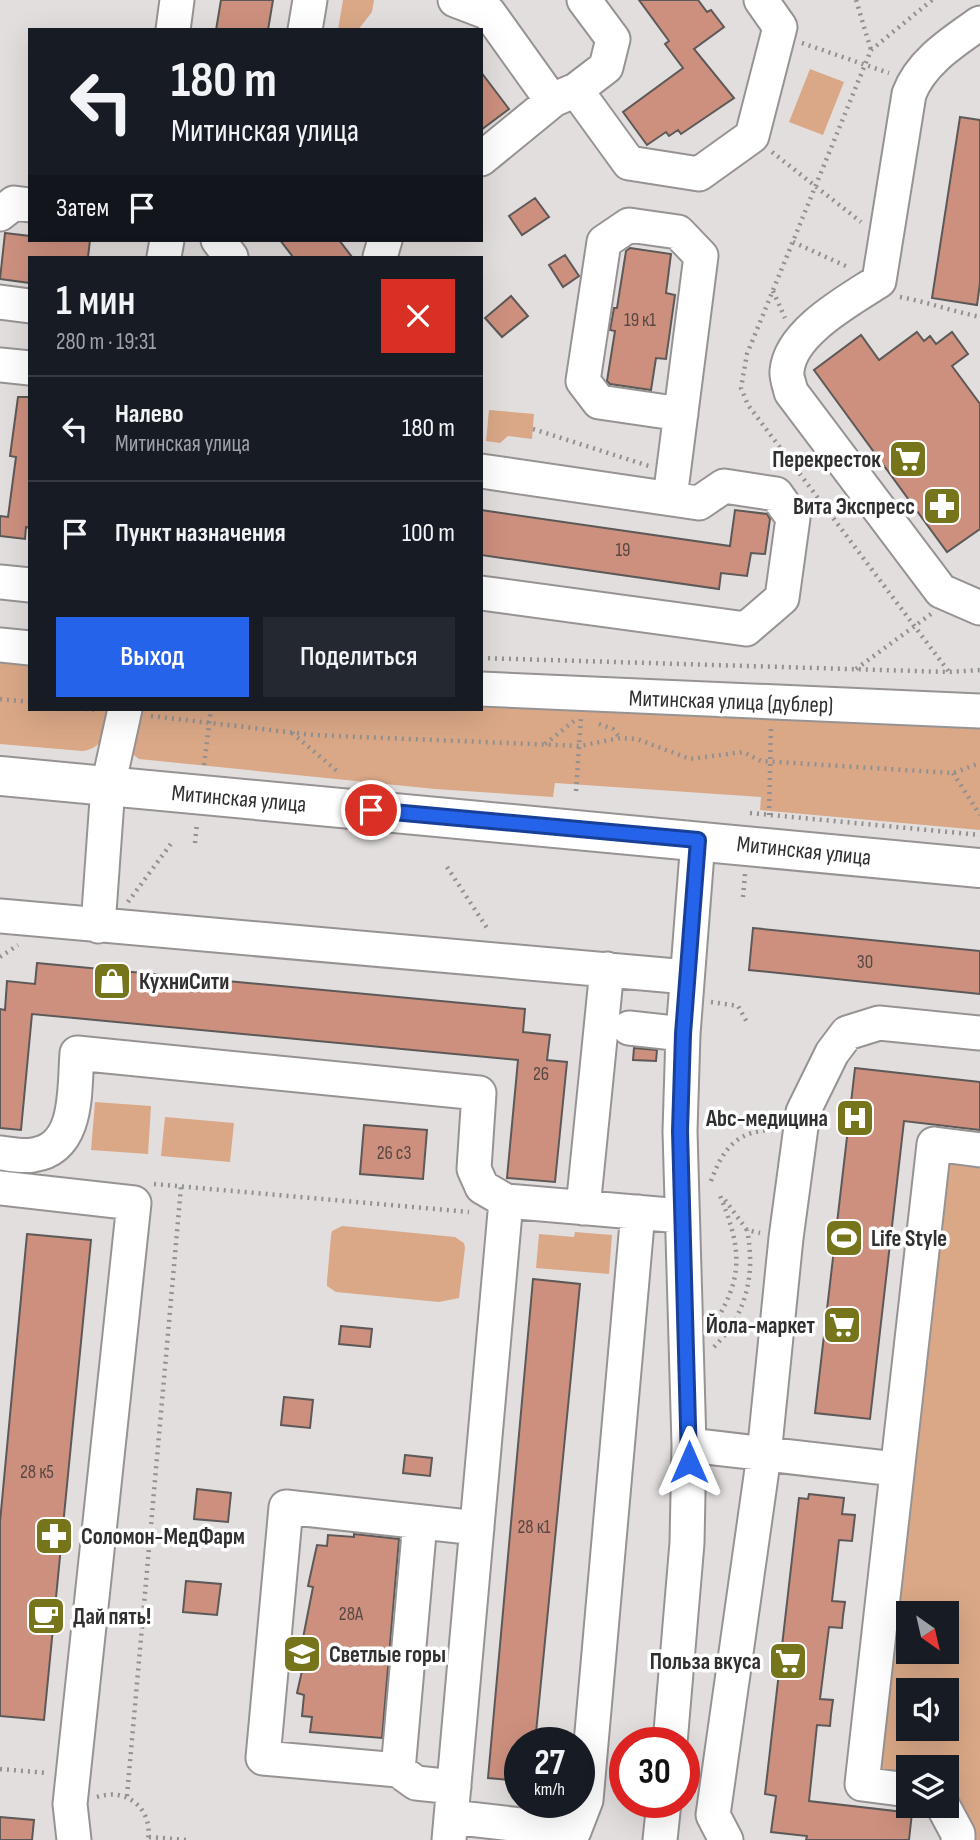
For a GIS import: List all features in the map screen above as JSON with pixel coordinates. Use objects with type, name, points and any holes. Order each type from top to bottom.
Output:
[{"type":"main road","name":"Митинская улица","points":[[0,776],[980,868]]},
{"type":"street","points":[[173,28],[177,0]]},
{"type":"street","points":[[305,28],[310,0]]},
{"type":"street","points":[[455,0],[489,13],[629,163],[699,174],[752,136],[780,27],[761,0]]},
{"type":"street","points":[[483,157],[606,67],[613,39],[584,0]]},
{"type":"street","points":[[968,602],[941,590],[791,392],[786,371],[797,344],[829,314],[889,289],[885,242],[908,94],[913,82],[932,59],[980,23]]},
{"type":"street","points":[[0,214],[14,203],[28,205]]},
{"type":"street","points":[[672,485],[681,414],[701,256],[678,232],[629,225],[604,242],[583,381],[599,402],[681,414]]},
{"type":"street","points":[[220,242],[230,256]]},
{"type":"street","points":[[0,302],[28,306]]},
{"type":"street","points":[[0,365],[28,368]]},
{"type":"street","points":[[483,471],[672,485],[699,503],[724,486],[776,494],[793,518],[782,598],[746,629],[483,593]]},
{"type":"street","points":[[0,582],[28,585]]},
{"type":"street","points":[[0,645],[28,648]]},
{"type":"street","name":"Митинская улица (дублер)","points":[[483,689],[583,696],[980,711]]},
{"type":"street","points":[[104,927],[108,786],[132,712]]},
{"type":"street","points":[[672,1727],[681,1631],[689,1445],[681,1216],[683,1034],[697,989],[698,840]]},
{"type":"street","points":[[0,916],[607,969],[697,989]]},
{"type":"street","points":[[583,1208],[607,969]]},
{"type":"street","points":[[726,1840],[713,1815],[764,1455],[799,1130],[817,1079],[847,1034],[879,1023],[980,1033]]},
{"type":"street","points":[[629,1028],[683,1034]]},
{"type":"street","points":[[0,1153],[33,1155],[56,1147],[70,1127],[77,1053],[479,1093],[474,1170],[482,1187],[506,1209],[583,1208],[681,1216]]},
{"type":"street","points":[[896,1788],[862,1784],[895,1469],[934,1144],[980,1150]]},
{"type":"street","points":[[0,1188],[134,1203],[71,1790],[74,1840]]},
{"type":"street","points":[[451,1814],[506,1209]]},
{"type":"street","points":[[477,1528],[286,1507],[263,1758],[398,1770],[451,1814],[574,1836],[586,1800],[638,1212]]},
{"type":"street","points":[[689,1445],[895,1469]]},
{"type":"street","points":[[398,1770],[420,1522]]},
{"type":"street","points":[[660,1840],[662,1818]]},
{"type":"street","points":[[949,1818],[958,1834],[957,1840]]},
{"type":"path","points":[[856,0],[871,50]]},
{"type":"path","points":[[932,0],[871,50],[747,354],[741,388],[748,405],[949,672]]},
{"type":"path","points":[[777,35],[913,82]]},
{"type":"path","points":[[766,147],[885,242]]},
{"type":"path","points":[[793,242],[889,289],[931,302],[941,308],[980,317]]},
{"type":"path","points":[[533,429],[672,485]]},
{"type":"path","points":[[855,669],[915,626],[968,602]]},
{"type":"path","points":[[483,658],[949,672],[980,670]]},
{"type":"path","points":[[0,699],[28,702]]},
{"type":"path","points":[[204,765],[211,711]]},
{"type":"path","points":[[132,712],[291,732],[580,746],[620,738],[647,742],[690,759],[743,752],[761,761],[770,762],[953,773],[980,763]]},
{"type":"path","points":[[544,744],[582,715],[613,729],[620,738]]},
{"type":"path","points":[[576,791],[581,725]]},
{"type":"path","points":[[291,732],[337,771]]},
{"type":"path","points":[[769,815],[771,736]]},
{"type":"path","points":[[953,773],[980,815]]},
{"type":"path","points":[[750,813],[980,835]]},
{"type":"path","points":[[195,843],[197,820]]},
{"type":"path","points":[[104,927],[173,841]]},
{"type":"path","points":[[447,867],[493,937],[491,960]]},
{"type":"path","points":[[743,897],[745,874]]},
{"type":"path","points":[[697,989],[738,1006],[748,1024]]},
{"type":"path","points":[[711,1181],[719,1159],[732,1143],[744,1136],[755,1130],[799,1130]]},
{"type":"path","points":[[702,1172],[747,1230],[752,1254],[745,1306],[728,1333],[711,1350]]},
{"type":"path","points":[[127,1796],[181,1187],[506,1209]]},
{"type":"path","points":[[710,1331],[728,1303],[737,1271],[736,1235],[719,1193]]},
{"type":"path","points":[[747,1230],[786,1237]]},
{"type":"path","points":[[0,1769],[71,1790],[85,1805],[105,1794],[127,1796],[145,1814],[149,1838],[187,1840]]},
{"type":"shaded area","points":[[343,0],[374,0],[372,12],[360,28],[338,28]]},
{"type":"shaded area","points":[[810,69],[844,82],[823,135],[789,122]]},
{"type":"shaded area","points":[[489,410],[534,414],[532,439],[508,436],[500,443],[486,441]]},
{"type":"shaded area","points":[[0,662],[28,665],[28,711],[114,711],[101,742],[90,749],[82,751],[0,744]]},
{"type":"shaded area","points":[[483,704],[980,726],[980,830],[760,810],[761,797],[555,783],[553,797],[435,789],[139,759],[130,752],[141,711],[483,711]]},
{"type":"shaded area","points":[[95,1102],[151,1106],[148,1154],[91,1150]]},
{"type":"shaded area","points":[[165,1117],[234,1123],[230,1162],[161,1156]]},
{"type":"shaded area","points":[[941,1162],[980,1166],[980,1840],[968,1840],[958,1818],[959,1755],[896,1755],[896,1779],[872,1776]]},
{"type":"shaded area","points":[[342,1226],[455,1237],[464,1243],[465,1248],[459,1298],[439,1302],[336,1292],[327,1286],[331,1236],[332,1231]]},
{"type":"shaded area","points":[[575,1232],[612,1235],[609,1274],[536,1268],[539,1234],[574,1237]]},
{"type":"building","points":[[221,0],[273,0],[268,28],[216,28]]},
{"type":"building","points":[[639,0],[698,0],[707,12],[711,10],[724,27],[694,49],[734,98],[681,134],[678,130],[669,136],[666,132],[647,145],[623,112],[683,68],[665,44],[669,41]]},
{"type":"building","points":[[483,75],[509,109],[483,128]]},
{"type":"building","points":[[960,117],[980,120],[980,283],[977,305],[932,298]]},
{"type":"building","points":[[535,198],[549,217],[522,235],[509,216]]},
{"type":"building","points":[[5,233],[28,236],[28,242],[90,242],[88,256],[28,256],[28,283],[0,279]]},
{"type":"building","points":[[282,242],[341,242],[351,256],[292,256]]},
{"type":"building","points":[[630,248],[671,254],[666,293],[675,295],[666,359],[656,358],[651,390],[610,384],[607,381],[615,331],[610,330],[614,308],[617,308],[626,251]]},
{"type":"building","points":[[565,255],[579,276],[563,287],[549,265]]},
{"type":"building","points":[[511,296],[528,316],[502,337],[485,318]]},
{"type":"building","points":[[917,332],[924,341],[930,336],[936,344],[952,332],[968,354],[952,366],[980,404],[980,529],[947,552],[814,370],[861,335],[879,360]]},
{"type":"building","points":[[18,397],[28,397],[28,528],[25,539],[0,536],[0,516],[8,517],[16,457],[10,456]]},
{"type":"building","points":[[483,510],[730,546],[735,510],[767,514],[770,519],[765,554],[751,553],[747,576],[721,573],[719,589],[483,555]]},
{"type":"building","points":[[753,928],[980,951],[980,994],[749,970]]},
{"type":"building","points":[[37,963],[525,1009],[523,1032],[550,1035],[547,1060],[567,1062],[555,1182],[507,1178],[518,1060],[32,1014],[21,1130],[0,1128],[0,1009],[5,1010],[7,981],[35,984]]},
{"type":"building","points":[[634,1048],[657,1050],[656,1061],[633,1060]]},
{"type":"building","points":[[855,1068],[980,1082],[980,1130],[904,1121],[870,1419],[815,1413]]},
{"type":"building","points":[[364,1125],[427,1130],[423,1179],[360,1174]]},
{"type":"building","points":[[27,1234],[91,1240],[44,1720],[0,1716],[0,1522]]},
{"type":"building","points":[[533,1279],[580,1284],[537,1727],[504,1727],[504,1780],[488,1778]]},
{"type":"building","points":[[341,1326],[372,1329],[370,1347],[339,1344]]},
{"type":"building","points":[[284,1397],[313,1400],[310,1428],[281,1425]]},
{"type":"building","points":[[405,1455],[432,1458],[430,1476],[403,1473]]},
{"type":"building","points":[[197,1489],[231,1493],[228,1522],[194,1519]]},
{"type":"building","points":[[809,1494],[844,1498],[842,1514],[855,1515],[852,1541],[839,1540],[832,1601],[845,1602],[842,1628],[829,1627],[820,1699],[833,1700],[830,1726],[817,1725],[809,1801],[896,1811],[896,1818],[911,1818],[909,1840],[806,1840],[807,1836],[771,1832],[776,1796],[765,1794],[799,1498],[808,1499]]},
{"type":"building","points":[[354,1534],[399,1539],[382,1738],[310,1732],[312,1717],[302,1716],[304,1695],[297,1693],[309,1640],[303,1638],[313,1587],[308,1586],[317,1545],[327,1546],[328,1535],[354,1537]]},
{"type":"building","points":[[186,1581],[221,1584],[217,1615],[183,1612]]},
{"type":"building","points":[[0,1817],[34,1820],[32,1840],[0,1840]]},
{"type":"place","name":"Перекресток","points":[[908,459]]},
{"type":"place","name":"Вита Экспресс","points":[[942,506]]},
{"type":"place","name":"КухниСити","points":[[112,981]]},
{"type":"place","name":"Abc-медицина","points":[[855,1118]]},
{"type":"place","name":"Life Style","points":[[844,1238]]},
{"type":"place","name":"Йола-маркет","points":[[842,1325]]},
{"type":"place","name":"Соломон-МедФарм","points":[[54,1536]]},
{"type":"place","name":"Дай пять!","points":[[46,1616]]},
{"type":"place","name":"Светлые горы","points":[[302,1654]]},
{"type":"place","name":"Польза вкуса","points":[[788,1661]]},
{"type":"route","points":[[371,810],[698,840],[683,1034],[680,1131],[689,1462]]}]
